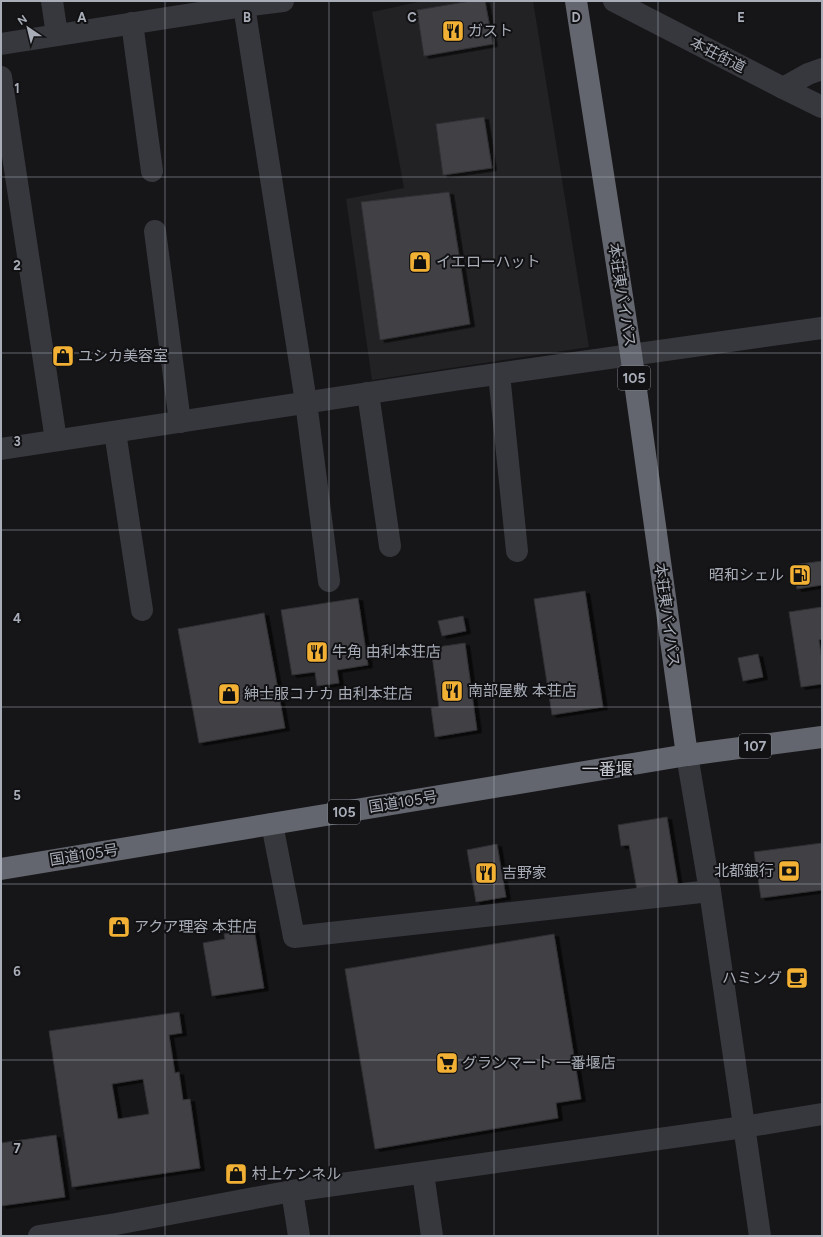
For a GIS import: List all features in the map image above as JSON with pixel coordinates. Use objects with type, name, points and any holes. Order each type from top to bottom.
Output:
[{"type":"highway","name":"本荘東バイパス","points":[[576,1],[631,354],[687,755]]},
{"type":"highway","name":"107","points":[[687,755],[822,737]]},
{"type":"highway","name":"国道105号","points":[[1,869],[687,755]]},
{"type":"street","points":[[52,1],[57,35]]},
{"type":"street","points":[[1,44],[283,1]]},
{"type":"street","name":"本荘街道","points":[[614,1],[822,107]]},
{"type":"street","points":[[244,6],[306,402],[329,581]]},
{"type":"street","points":[[132,23],[152,171]]},
{"type":"street","points":[[783,88],[808,74],[822,69]]},
{"type":"street","points":[[1,77],[56,440]]},
{"type":"street","points":[[155,231],[180,422]]},
{"type":"street","points":[[1,449],[631,354],[822,328]]},
{"type":"street","points":[[499,374],[517,551]]},
{"type":"street","points":[[368,393],[390,546]]},
{"type":"street","points":[[115,432],[142,610]]},
{"type":"street","points":[[687,755],[710,892],[760,1236]]},
{"type":"street","points":[[272,824],[294,938],[710,892]]},
{"type":"street","points":[[39,1236],[117,1230],[292,1191],[744,1127],[822,1114]]},
{"type":"street","points":[[423,1172],[432,1236]]},
{"type":"street","points":[[292,1191],[299,1236]]},
{"type":"shaded area","points":[[423,1],[533,1],[589,347],[372,380],[346,199],[404,188],[372,12]]},
{"type":"building","points":[[471,1],[485,1],[493,44],[424,56],[417,10]]},
{"type":"building","points":[[484,117],[492,168],[443,175],[436,124]]},
{"type":"building","points":[[449,192],[470,324],[380,340],[361,202]]},
{"type":"building","points":[[822,561],[822,585],[797,589],[793,565]]},
{"type":"building","points":[[585,591],[603,707],[552,715],[534,599]]},
{"type":"building","points":[[358,598],[368,665],[337,670],[339,683],[317,686],[315,672],[292,675],[281,610]]},
{"type":"building","points":[[822,607],[822,639],[819,640],[822,661],[822,684],[801,687],[789,612]]},
{"type":"building","points":[[264,613],[285,728],[199,743],[178,629]]},
{"type":"building","points":[[463,616],[466,631],[442,636],[438,621]]},
{"type":"building","points":[[465,643],[477,730],[435,737],[431,708],[439,707],[431,648]]},
{"type":"building","points":[[758,654],[763,677],[743,681],[738,658]]},
{"type":"building","points":[[667,817],[678,884],[637,890],[629,845],[621,846],[618,825]]},
{"type":"building","name":"北都銀行","points":[[822,843],[822,890],[761,898],[754,852]]},
{"type":"building","name":"吉野家","points":[[497,844],[506,897],[476,902],[467,850]]},
{"type":"building","points":[[254,929],[264,988],[212,996],[203,943],[225,939],[224,934]]},
{"type":"building","points":[[554,934],[581,1099],[556,1103],[558,1118],[375,1149],[345,969]]},
{"type":"building","points":[[179,1012],[182,1033],[169,1035],[175,1073],[179,1072],[183,1100],[190,1099],[200,1168],[72,1187],[49,1031]],"holes":[[[143,1079],[149,1114],[118,1119],[112,1084]]]},
{"type":"building","points":[[56,1135],[65,1197],[1,1206],[1,1143]]},
{"type":"place","name":"ガスト","points":[[453,31]]},
{"type":"place","name":"イエローハット","points":[[420,262]]},
{"type":"place","name":"ユシカ美容室","points":[[63,356]]},
{"type":"place","name":"昭和シェル","points":[[800,575]]},
{"type":"place","name":"牛角 由利本荘店","points":[[317,652]]},
{"type":"place","name":"南部屋敷 本荘店","points":[[452,691]]},
{"type":"place","name":"紳士服コナカ 由利本荘店","points":[[229,694]]},
{"type":"place","name":"北都銀行","points":[[789,871]]},
{"type":"place","name":"吉野家","points":[[486,873]]},
{"type":"place","name":"アクア理容 本荘店","points":[[119,927]]},
{"type":"place","name":"ハミング","points":[[797,978]]},
{"type":"place","name":"グランマート 一番堰店","points":[[447,1063]]},
{"type":"place","name":"村上ケンネル","points":[[236,1174]]},
{"type":"district","name":"一番堰","points":[[607,769]]}]
